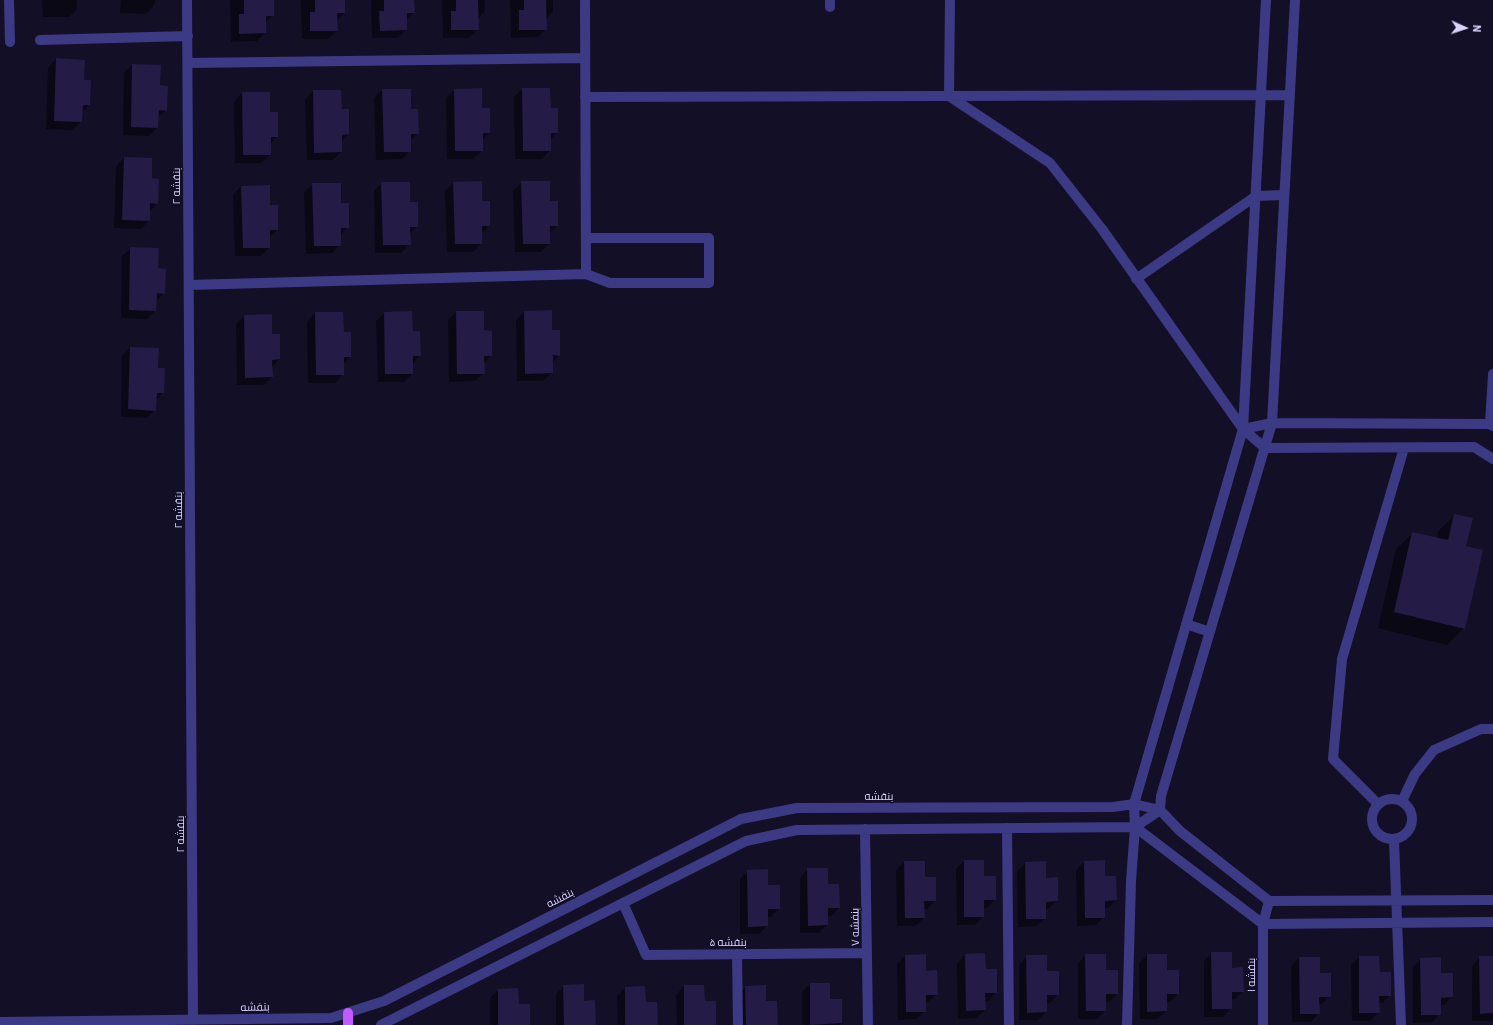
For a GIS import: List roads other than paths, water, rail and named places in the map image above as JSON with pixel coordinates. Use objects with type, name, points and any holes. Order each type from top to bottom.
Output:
[{"type":"main road","points":[[348,1013],[348,1025]]},
{"type":"street","points":[[9,0],[10,42]]},
{"type":"street","name":"بنفشه ۲","points":[[187,0],[193,1020]]},
{"type":"street","points":[[585,0],[586,274]]},
{"type":"street","points":[[949,96],[950,0]]},
{"type":"street","points":[[1127,1025],[1131,882],[1135,827],[1134,804],[1243,429],[1266,0]]},
{"type":"street","points":[[1295,0],[1272,423],[1266,448],[1161,796],[1160,810],[1180,831],[1269,901],[1493,900]]},
{"type":"street","points":[[40,40],[188,36]]},
{"type":"street","points":[[188,63],[585,58]]},
{"type":"street","points":[[585,97],[1289,95]]},
{"type":"street","points":[[949,96],[1050,163],[1102,229],[1243,429],[1266,448],[1474,447],[1493,459]]},
{"type":"street","points":[[1136,279],[1256,196],[1284,195]]},
{"type":"street","points":[[189,285],[586,274],[610,283],[709,283],[709,238],[586,238]]},
{"type":"street","points":[[1243,429],[1272,423],[1492,425],[1493,374]]},
{"type":"street","points":[[1378,804],[1333,759],[1342,659],[1404,448]]},
{"type":"street","points":[[1186,624],[1210,632]]},
{"type":"street","points":[[1402,801],[1415,774],[1434,750],[1481,729],[1493,728]]},
{"type":"street","points":[[1389,799],[1402,801],[1410,810],[1412,823],[1406,834],[1394,840],[1382,837],[1374,828],[1372,816],[1378,804],[1389,799]]},
{"type":"street","name":"بنفشه","points":[[0,1022],[331,1018],[384,1001],[741,819],[797,808],[1113,806],[1134,804],[1160,810]]},
{"type":"street","points":[[381,1025],[746,841],[797,830],[1135,827],[1160,810]]},
{"type":"street","points":[[1135,827],[1263,924],[1493,922]]},
{"type":"street","points":[[1007,828],[1008,1025]]},
{"type":"street","name":"بنفشه ۷","points":[[866,829],[868,1025]]},
{"type":"street","points":[[1394,840],[1402,1025]]},
{"type":"street","name":"بنفشه ۱","points":[[1263,1025],[1263,924],[1269,901]]},
{"type":"street","name":"بنفشه ۵","points":[[624,903],[646,955],[867,953]]},
{"type":"street","points":[[737,954],[738,1025]]}]
